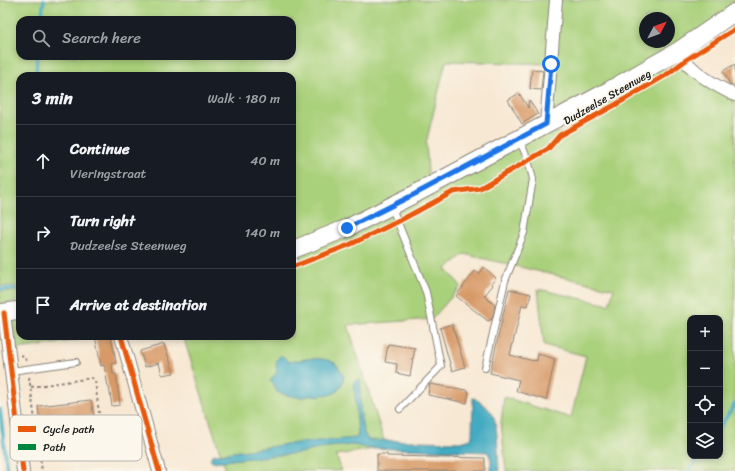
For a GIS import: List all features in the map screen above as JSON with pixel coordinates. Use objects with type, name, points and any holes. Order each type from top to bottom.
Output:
[{"type":"main road","name":"Dudzeelse Steenweg","points":[[296,254],[546,124],[678,51],[735,12]]},
{"type":"street","points":[[546,124],[556,0]]},
{"type":"street","points":[[678,51],[699,74],[735,95]]},
{"type":"street","points":[[8,312],[11,371],[17,415]]},
{"type":"street","points":[[122,340],[159,471]]},
{"type":"street","points":[[22,461],[23,471]]},
{"type":"lane","points":[[485,368],[505,281],[524,234],[533,179],[528,160],[519,138]]},
{"type":"lane","points":[[391,206],[426,292],[441,366],[400,410]]},
{"type":"lane","points":[[11,371],[76,362]]},
{"type":"path","points":[[19,352],[27,361],[34,415]]},
{"type":"path","points":[[31,387],[92,378],[95,381],[99,415]]},
{"type":"path","points":[[40,461],[42,471]]},
{"type":"green space","points":[[0,0],[735,0],[735,12],[675,48],[675,12],[639,12],[639,48],[675,48],[547,124],[558,133],[561,133],[595,115],[593,105],[677,59],[735,95],[735,471],[506,471],[501,423],[504,397],[571,418],[586,356],[544,345],[538,289],[609,305],[614,289],[464,254],[446,269],[461,286],[432,319],[348,325],[386,447],[336,455],[342,471],[226,471],[184,340],[296,340],[296,72],[16,72],[16,286],[0,286]],"holes":[[[446,61],[551,64],[546,124],[429,186],[426,143]]]},
{"type":"green space","points":[[0,291],[16,292],[16,302],[0,304]]},
{"type":"green space","points":[[16,317],[16,340],[77,340],[12,350],[9,323]]},
{"type":"water","points":[[280,356],[283,356],[289,362],[321,359],[333,362],[338,366],[344,376],[342,384],[335,393],[327,395],[323,394],[319,397],[314,395],[294,397],[277,392],[273,383],[270,381],[277,372],[276,366]]},
{"type":"water","points":[[360,380],[361,420],[368,440],[461,442],[471,439],[473,398],[485,405],[495,420],[499,471],[491,471],[491,460],[488,452],[367,448],[353,445],[329,447],[301,453],[212,462],[210,459],[212,455],[296,443],[356,438],[358,435],[354,381]]},
{"type":"building","points":[[735,64],[735,87],[730,84],[723,71]]},
{"type":"building","points":[[532,69],[543,71],[541,90],[530,89]]},
{"type":"building","points":[[519,93],[528,108],[529,100],[538,114],[522,124],[508,100]]},
{"type":"building","points":[[484,267],[496,278],[491,284],[493,285],[484,296],[495,305],[492,319],[488,321],[456,296],[475,271],[479,274]]},
{"type":"building","points":[[509,289],[531,294],[528,306],[522,305],[510,355],[534,361],[537,361],[538,354],[555,359],[546,400],[516,391],[519,380],[490,373]]},
{"type":"building","points":[[452,324],[465,367],[452,371],[440,328]]},
{"type":"building","points":[[96,340],[112,340],[116,363],[112,364],[113,374],[116,374],[120,405],[112,406],[104,365],[101,366]]},
{"type":"building","points":[[164,344],[174,373],[162,375],[159,363],[145,367],[140,351]]},
{"type":"building","points":[[388,344],[415,348],[410,376],[396,373],[397,364],[385,362]]},
{"type":"building","points":[[430,384],[466,390],[469,392],[467,403],[428,395]]},
{"type":"building","points":[[91,400],[94,415],[39,415],[38,406]]},
{"type":"building","points":[[377,454],[387,454],[387,456],[485,458],[485,471],[377,471]]},
{"type":"waterway","points":[[42,16],[44,0]]},
{"type":"waterway","points":[[36,72],[37,60]]},
{"type":"waterway","points":[[0,289],[16,289]]},
{"type":"waterway","points":[[723,423],[735,404]]},
{"type":"waterway","points":[[0,409],[7,471]]},
{"type":"waterway","points":[[689,471],[698,459]]},
{"type":"cycle path","points":[[296,265],[349,245],[397,222],[453,192],[480,188],[548,149],[560,135],[666,75],[686,60],[735,29]]},
{"type":"cycle path","points":[[4,313],[16,415]]},
{"type":"cycle path","points":[[122,340],[159,471]]},
{"type":"cycle path","points":[[22,461],[23,471]]},
{"type":"route","points":[[347,228],[415,194],[546,124],[551,64]]}]
